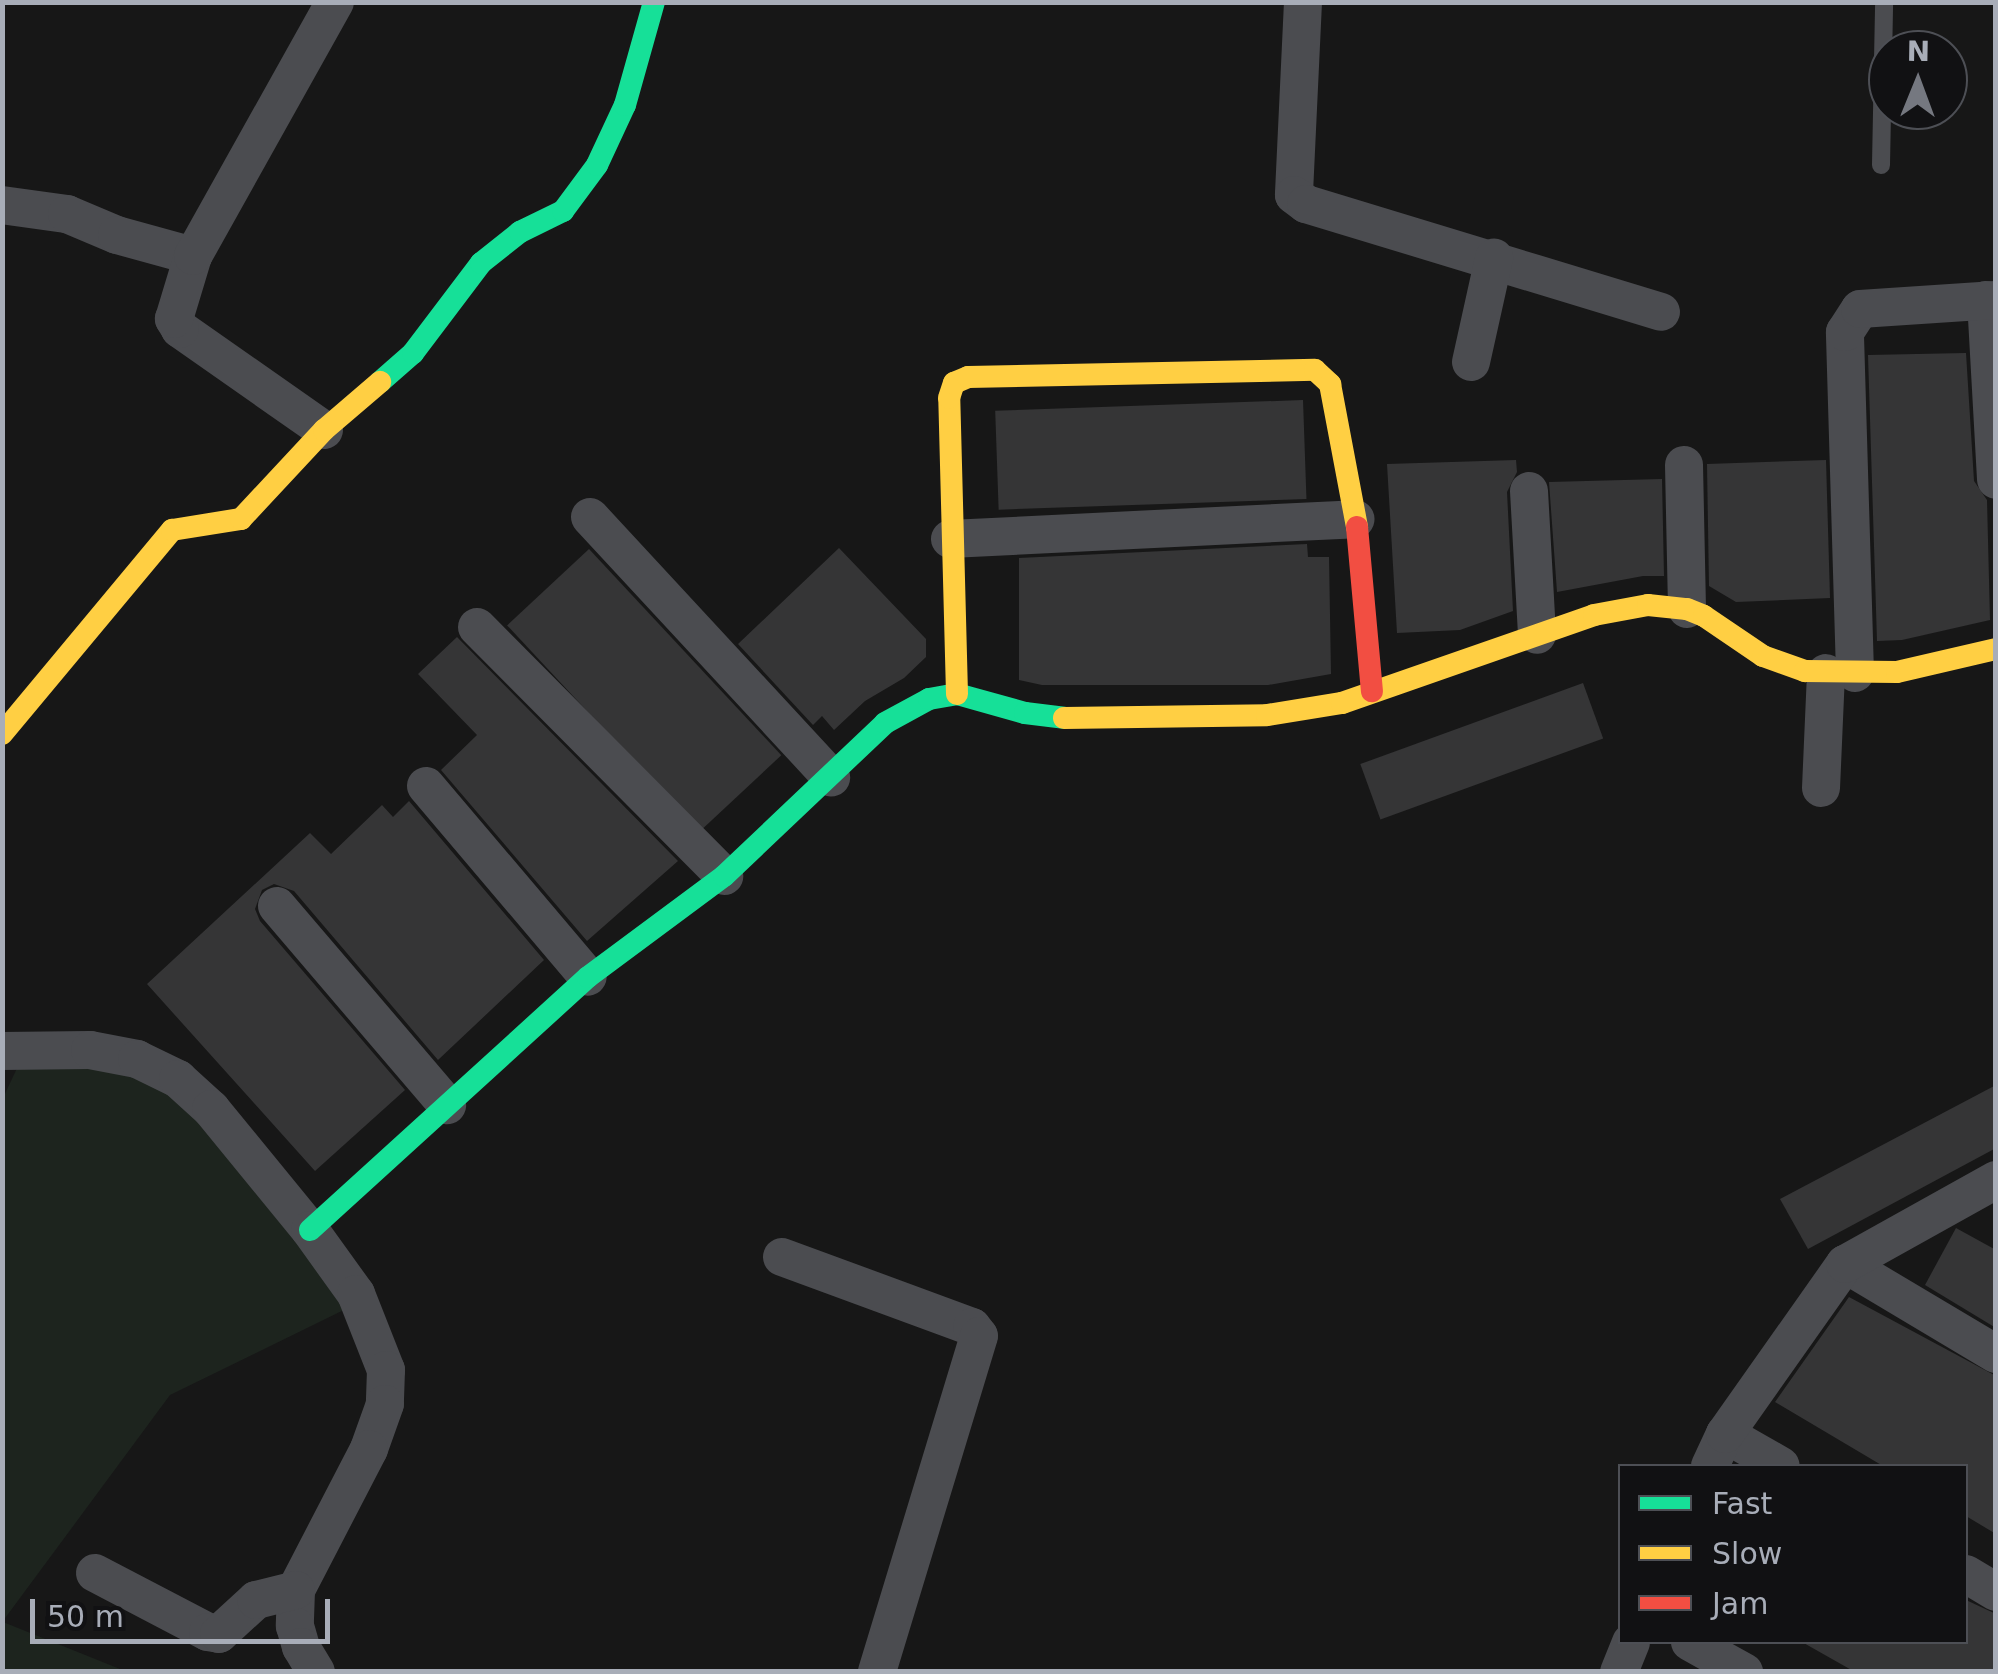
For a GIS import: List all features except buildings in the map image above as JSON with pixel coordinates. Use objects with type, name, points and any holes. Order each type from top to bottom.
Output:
[{"type":"street","points":[[324,430],[180,329],[174,319],[194,256],[336,2]]},
{"type":"street","points":[[2,734],[172,530],[241,519],[324,430],[413,353],[451,308],[480,263],[520,232],[563,211],[597,164],[625,106],[654,2]]},
{"type":"street","points":[[1303,2],[1294,195],[1306,204],[1494,258],[1660,312]]},
{"type":"street","points":[[2,205],[67,214],[117,235],[194,256]]},
{"type":"street","points":[[1471,362],[1494,258]]},
{"type":"street","points":[[1822,788],[1840,673],[1845,332],[1860,309],[1991,300],[1996,480]]},
{"type":"street","points":[[957,694],[948,398],[954,383],[968,377],[1314,370],[1330,384],[1356,520],[1372,692]]},
{"type":"street","points":[[1684,466],[1687,609]]},
{"type":"street","points":[[1530,490],[1537,634]]},
{"type":"street","points":[[590,516],[831,777]]},
{"type":"street","points":[[950,540],[1356,520]]},
{"type":"street","points":[[310,1230],[588,977],[724,876],[903,709],[957,694],[1050,718],[1267,716],[1342,704],[1621,608],[1665,605],[1687,609],[1764,656],[1840,673],[1924,668],[1996,649]]},
{"type":"street","points":[[477,627],[724,876]]},
{"type":"street","points":[[426,786],[588,977]]},
{"type":"street","points":[[277,906],[447,1105]]},
{"type":"street","points":[[2,1051],[90,1050],[137,1059],[178,1079],[211,1110],[310,1230],[356,1294],[386,1370],[385,1404],[369,1449],[296,1590],[295,1626],[300,1647],[316,1672]]},
{"type":"street","points":[[1773,1464],[1717,1450],[1845,1264],[1996,1180]]},
{"type":"street","points":[[782,1258],[972,1327],[979,1336],[877,1672]]},
{"type":"street","points":[[1845,1264],[1996,1354]]},
{"type":"street","points":[[95,1573],[208,1632],[219,1634],[256,1600],[296,1590]]},
{"type":"street","points":[[1968,1575],[1996,1592]]},
{"type":"street","points":[[1619,1672],[1630,1644]]},
{"type":"street","points":[[1694,1644],[1744,1672]]},
{"type":"lane","points":[[1881,165],[1884,2]]},
{"type":"shaded area","points":[[112,1047],[212,1106],[356,1304],[170,1395],[3,1621],[3,1098],[26,1049]]},
{"type":"shaded area","points":[[3,1622],[125,1671],[3,1671]]},
{"type":"traffic: fast","points":[[380,382],[413,353],[481,263],[520,232],[563,211],[597,165],[625,105],[654,2]]},
{"type":"traffic: fast","points":[[310,1230],[588,977],[724,876],[885,723],[929,699],[957,694],[1025,713],[1064,718]]},
{"type":"traffic: slow","points":[[957,694],[949,398],[954,383],[968,377],[1315,370],[1330,384],[1357,527]]},
{"type":"traffic: slow","points":[[2,734],[172,530],[241,519],[324,430],[380,382]]},
{"type":"traffic: slow","points":[[1064,718],[1267,715],[1342,703],[1594,615],[1648,605],[1687,609],[1704,616],[1763,656],[1805,671],[1897,672],[1996,649]]},
{"type":"traffic: jam","points":[[1357,527],[1372,691]]}]
